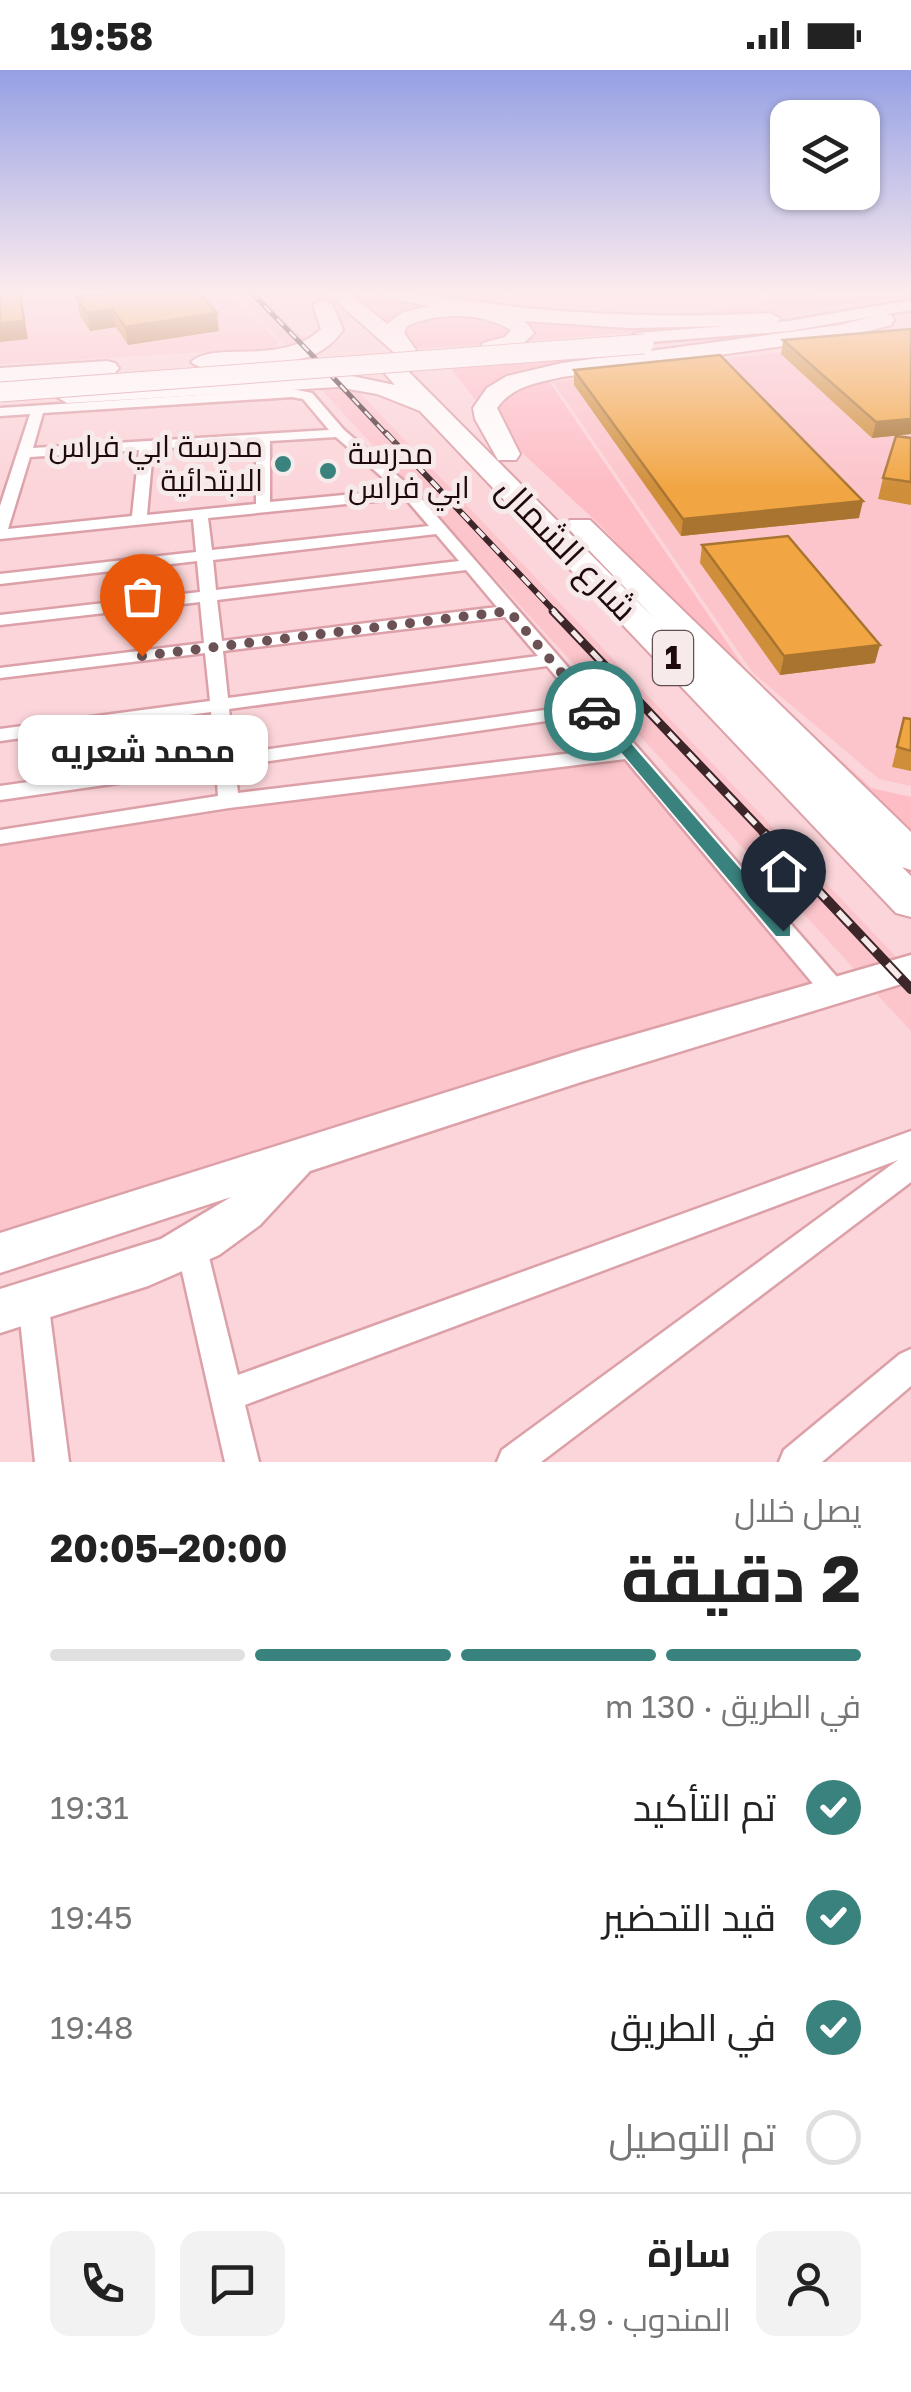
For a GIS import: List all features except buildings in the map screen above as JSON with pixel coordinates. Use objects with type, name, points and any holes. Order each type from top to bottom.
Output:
[{"type":"highway","points":[[0,375],[226,358]]},
{"type":"highway","name":"شارع الشمال","points":[[400,358],[435,415],[911,902]]},
{"type":"highway","name":"شارع الشمال","points":[[401,358],[507,454],[911,856]]},
{"type":"highway","points":[[507,454],[490,426],[486,408],[495,393],[515,381],[562,370],[648,358]]},
{"type":"highway","points":[[0,401],[332,380],[384,388],[435,415]]},
{"type":"main road","points":[[0,384],[355,358]]},
{"type":"main road","points":[[0,392],[428,358]]},
{"type":"main road","points":[[0,1253],[581,1066],[911,968]]},
{"type":"main road","points":[[16,1306],[191,1245],[224,1228],[261,1198],[296,1159]]},
{"type":"street","points":[[0,412],[292,393],[307,396],[339,433],[409,493],[834,991]]},
{"type":"street","points":[[38,409],[0,532],[409,493]]},
{"type":"street","points":[[24,452],[339,433]]},
{"type":"street","points":[[263,508],[264,438]]},
{"type":"street","points":[[138,520],[146,445]]},
{"type":"street","points":[[200,514],[229,801]]},
{"type":"street","points":[[0,579],[439,528]]},
{"type":"street","points":[[0,620],[470,565]]},
{"type":"street","points":[[0,672],[509,611]]},
{"type":"street","points":[[0,736],[551,660]]},
{"type":"street","points":[[0,792],[593,710]]},
{"type":"street","points":[[0,837],[229,801],[630,752]]},
{"type":"street","points":[[226,1396],[911,1142]]},
{"type":"street","points":[[514,1462],[911,1166]]},
{"type":"street","points":[[191,1245],[242,1462]]},
{"type":"street","points":[[16,1306],[52,1462]]},
{"type":"street","points":[[796,1462],[911,1366]]},
{"type":"shaded area","points":[[0,358],[105,358],[0,364]]},
{"type":"shaded area","points":[[533,358],[615,358],[551,367],[478,403],[448,365]]},
{"type":"shaded area","points":[[736,358],[911,358],[911,786],[879,779],[753,673],[553,382]]},
{"type":"shaded area","points":[[546,377],[750,676],[871,788],[911,797],[911,839],[709,640],[600,525],[506,438],[493,405],[500,395]]},
{"type":"shaded area","points":[[320,388],[360,393],[899,960],[859,974]]},
{"type":"shaded area","points":[[630,752],[834,991],[0,1254],[0,845]]},
{"type":"shaded area","points":[[911,978],[911,1031],[874,991]]},
{"type":"railway","points":[[328,372],[388,436]]},
{"type":"railway","points":[[386,433],[556,613]]},
{"type":"railway","points":[[553,611],[766,835]]},
{"type":"railway","points":[[764,833],[911,989]]},
{"type":"way so far","points":[[142,656],[509,611],[594,711]]},
{"type":"place","name":"مدرسة ابي فراس الابتدائية","points":[[283,464]]},
{"type":"place","name":"مدرسة ابي فراس","points":[[328,471]]},
{"type":"place","name":"محمد شعريه","points":[[142,656]]},
{"type":"route","points":[[594,711],[783,931]]}]
